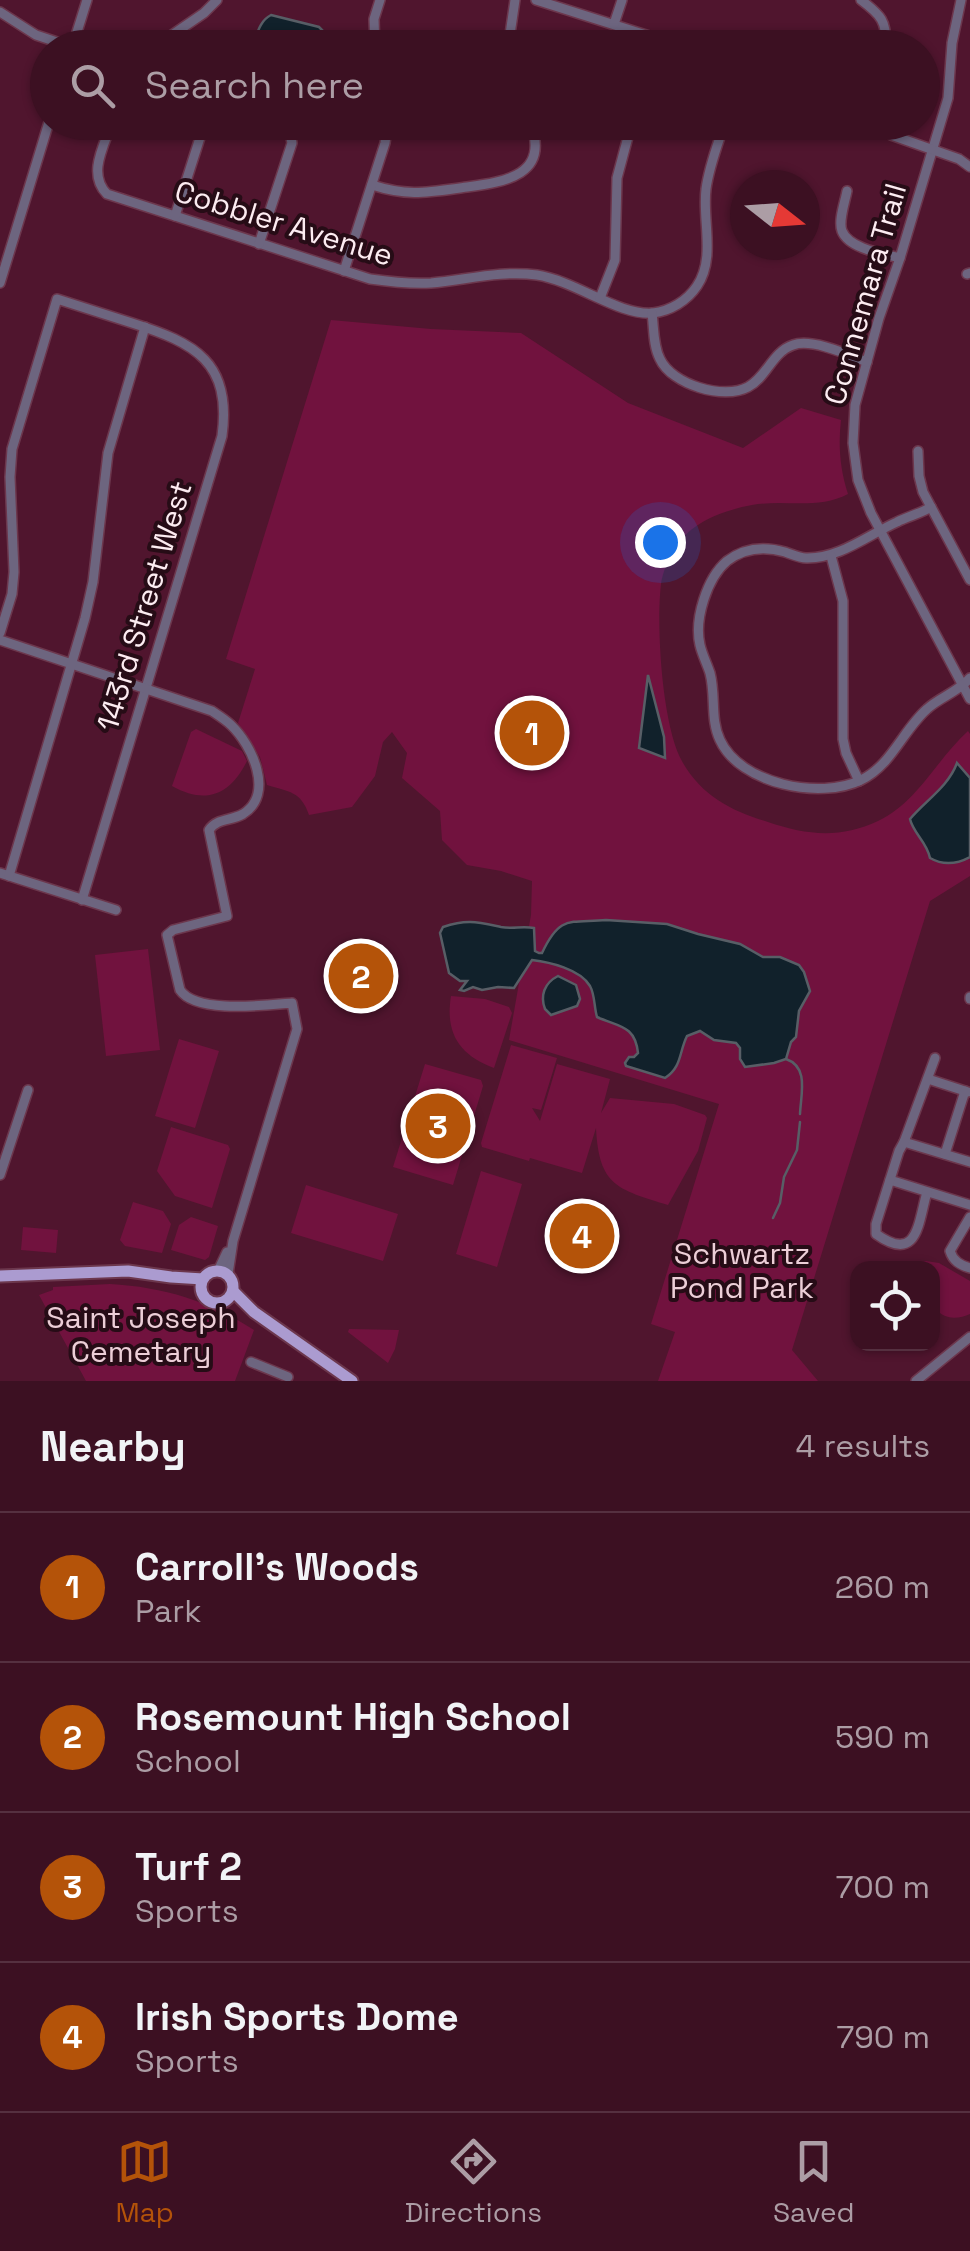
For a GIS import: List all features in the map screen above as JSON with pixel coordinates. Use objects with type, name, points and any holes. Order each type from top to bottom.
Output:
[{"type":"main road","points":[[0,1276],[116,1270],[202,1284]]},
{"type":"main road","points":[[210,1273],[223,1273],[233,1282],[229,1296],[211,1302],[205,1298],[202,1284],[210,1273]]},
{"type":"main road","points":[[229,1296],[352,1381]]},
{"type":"street","points":[[77,30],[86,0]]},
{"type":"street","points":[[180,30],[216,0]]},
{"type":"street","points":[[374,30],[380,0]]},
{"type":"street","points":[[511,30],[515,0]]},
{"type":"street","points":[[536,0],[632,30]]},
{"type":"street","points":[[614,24],[622,0]]},
{"type":"street","points":[[861,0],[878,13],[886,30]]},
{"type":"street","name":"Connemara Trail","points":[[940,125],[948,98],[952,43],[961,0]]},
{"type":"street","points":[[0,12],[30,31]]},
{"type":"street","points":[[0,283],[43,140]]},
{"type":"street","name":"Cobbler Avenue","points":[[106,140],[96,172],[98,184],[106,194],[344,271],[402,284],[516,273],[538,275],[560,280],[633,312],[652,313]]},
{"type":"street","points":[[175,216],[199,140]]},
{"type":"street","points":[[260,244],[291,140]]},
{"type":"street","points":[[344,271],[385,140]]},
{"type":"street","points":[[372,186],[416,194],[504,182],[520,175],[532,160],[535,140]]},
{"type":"street","points":[[600,298],[615,260],[617,178],[627,140]]},
{"type":"street","points":[[719,140],[706,192],[707,256],[703,274],[684,301],[652,313],[657,351],[668,372],[686,382],[727,394],[754,383],[775,357],[792,345],[809,343],[868,362]]},
{"type":"street","points":[[906,140],[959,159],[970,167]]},
{"type":"street","name":"Connemara Trail","points":[[936,140],[855,405],[854,458],[858,480],[879,530],[968,683],[970,699]]},
{"type":"street","points":[[847,191],[840,229],[845,237],[856,245],[900,258]]},
{"type":"street","points":[[116,910],[4,874],[71,665],[93,582],[108,453],[145,327],[57,299],[12,449],[14,572],[0,637],[71,665],[212,711],[232,726],[253,758],[260,786],[256,800],[246,812],[213,824],[209,830],[227,916],[168,934],[183,996],[202,1003],[248,1007],[292,1003],[297,1029],[223,1273]]},
{"type":"street","name":"143rd Street West","points":[[82,900],[222,436],[225,414],[220,384],[203,357],[180,340],[145,327]]},
{"type":"street","points":[[918,451],[920,483],[965,560],[970,580]]},
{"type":"street","points":[[932,507],[831,556],[806,558],[761,548],[731,558],[721,567],[704,600],[698,632],[712,684],[714,725],[726,751],[740,766],[774,781],[831,790],[872,774],[925,710],[968,683]]},
{"type":"street","points":[[831,556],[844,601],[843,739],[859,781]]},
{"type":"street","points":[[927,1192],[908,1244],[884,1240],[876,1234],[898,1151],[934,1058]]},
{"type":"street","points":[[928,1080],[967,1092],[945,1154]]},
{"type":"street","points":[[0,1175],[28,1090]]},
{"type":"street","points":[[904,1142],[970,1162]]},
{"type":"street","points":[[890,1180],[970,1206]]},
{"type":"street","points":[[970,1217],[950,1251],[959,1264],[970,1268]]},
{"type":"street","points":[[916,1381],[970,1336]]},
{"type":"street","points":[[252,1362],[289,1380]]},
{"type":"green space","name":"Schwartz Pond Park","points":[[331,320],[521,333],[628,403],[743,448],[801,408],[841,420],[840,457],[848,494],[825,502],[745,506],[701,523],[683,538],[669,560],[660,602],[662,676],[676,747],[700,785],[742,813],[809,832],[837,833],[864,827],[904,803],[957,742],[968,731],[970,734],[970,876],[930,901],[792,1350],[818,1381],[658,1381],[675,1332],[651,1324],[719,1104],[509,1040],[531,915],[532,881],[467,865],[442,840],[440,811],[402,778],[407,753],[392,732],[383,742],[375,776],[352,807],[309,815],[298,797],[267,785],[260,757],[238,723],[255,669],[226,659]]},
{"type":"green space","points":[[196,729],[242,751],[247,761],[233,782],[216,793],[196,795],[172,786],[191,732]]},
{"type":"green space","points":[[148,949],[160,1050],[106,1056],[95,955]]},
{"type":"green space","points":[[451,996],[485,999],[509,1007],[512,1013],[494,1068],[472,1056],[457,1041],[450,1021]]},
{"type":"green space","points":[[179,1039],[219,1051],[195,1128],[155,1116]]},
{"type":"green space","points":[[511,1045],[557,1058],[541,1110],[532,1108],[540,1121],[557,1064],[610,1079],[601,1113],[610,1098],[674,1104],[705,1115],[698,1151],[668,1205],[614,1182],[601,1162],[596,1128],[582,1173],[482,1147]]},
{"type":"green space","points":[[425,1064],[481,1080],[483,1086],[453,1185],[393,1167]]},
{"type":"green space","points":[[171,1127],[228,1145],[212,1208],[175,1196],[157,1171]]},
{"type":"green space","points":[[481,1171],[522,1184],[497,1267],[456,1254]]},
{"type":"green space","points":[[306,1185],[398,1214],[383,1261],[291,1233]]},
{"type":"green space","points":[[133,1202],[163,1211],[171,1224],[162,1253],[125,1246],[120,1240]]},
{"type":"green space","points":[[191,1217],[218,1226],[205,1260],[171,1250],[179,1225]]},
{"type":"green space","points":[[23,1227],[58,1230],[56,1253],[21,1250]]},
{"type":"green space","points":[[940,1264],[970,1281],[970,1314],[949,1317],[940,1313]]},
{"type":"green space","name":"Saint Joseph Cemetary","points":[[110,1284],[185,1297],[254,1330],[235,1381],[86,1381],[39,1295],[53,1287]]},
{"type":"green space","points":[[399,1330],[388,1363],[348,1332]]},
{"type":"water","points":[[271,15],[322,30],[259,30]]},
{"type":"water","points":[[648,675],[664,737],[665,758],[639,748]]},
{"type":"water","points":[[957,763],[970,778],[970,857],[945,863],[930,858],[910,819],[942,786]]},
{"type":"water","points":[[606,920],[667,924],[740,944],[763,957],[780,957],[799,965],[810,991],[799,1011],[796,1037],[786,1059],[745,1067],[736,1043],[714,1040],[700,1031],[687,1036],[677,1064],[665,1078],[626,1066],[629,1057],[638,1053],[633,1037],[625,1028],[597,1017],[592,990],[579,975],[532,960],[514,988],[460,990],[467,981],[449,973],[440,933],[443,927],[466,922],[534,928],[535,951],[542,953],[554,932],[567,923]]},
{"type":"water","points":[[558,976],[576,985],[580,999],[577,1006],[551,1015],[545,1009],[543,995],[549,982]]},
{"type":"waterway","points":[[786,1059],[801,1074],[800,1114]]},
{"type":"waterway","points":[[773,1218],[784,1177],[797,1150],[800,1122]]},
{"type":"place","name":"Carroll's Woods","points":[[532,733]]},
{"type":"place","name":"Rosemount High School","points":[[361,976]]},
{"type":"place","name":"Turf 2","points":[[438,1126]]},
{"type":"place","name":"Irish Sports Dome","points":[[582,1236]]}]
